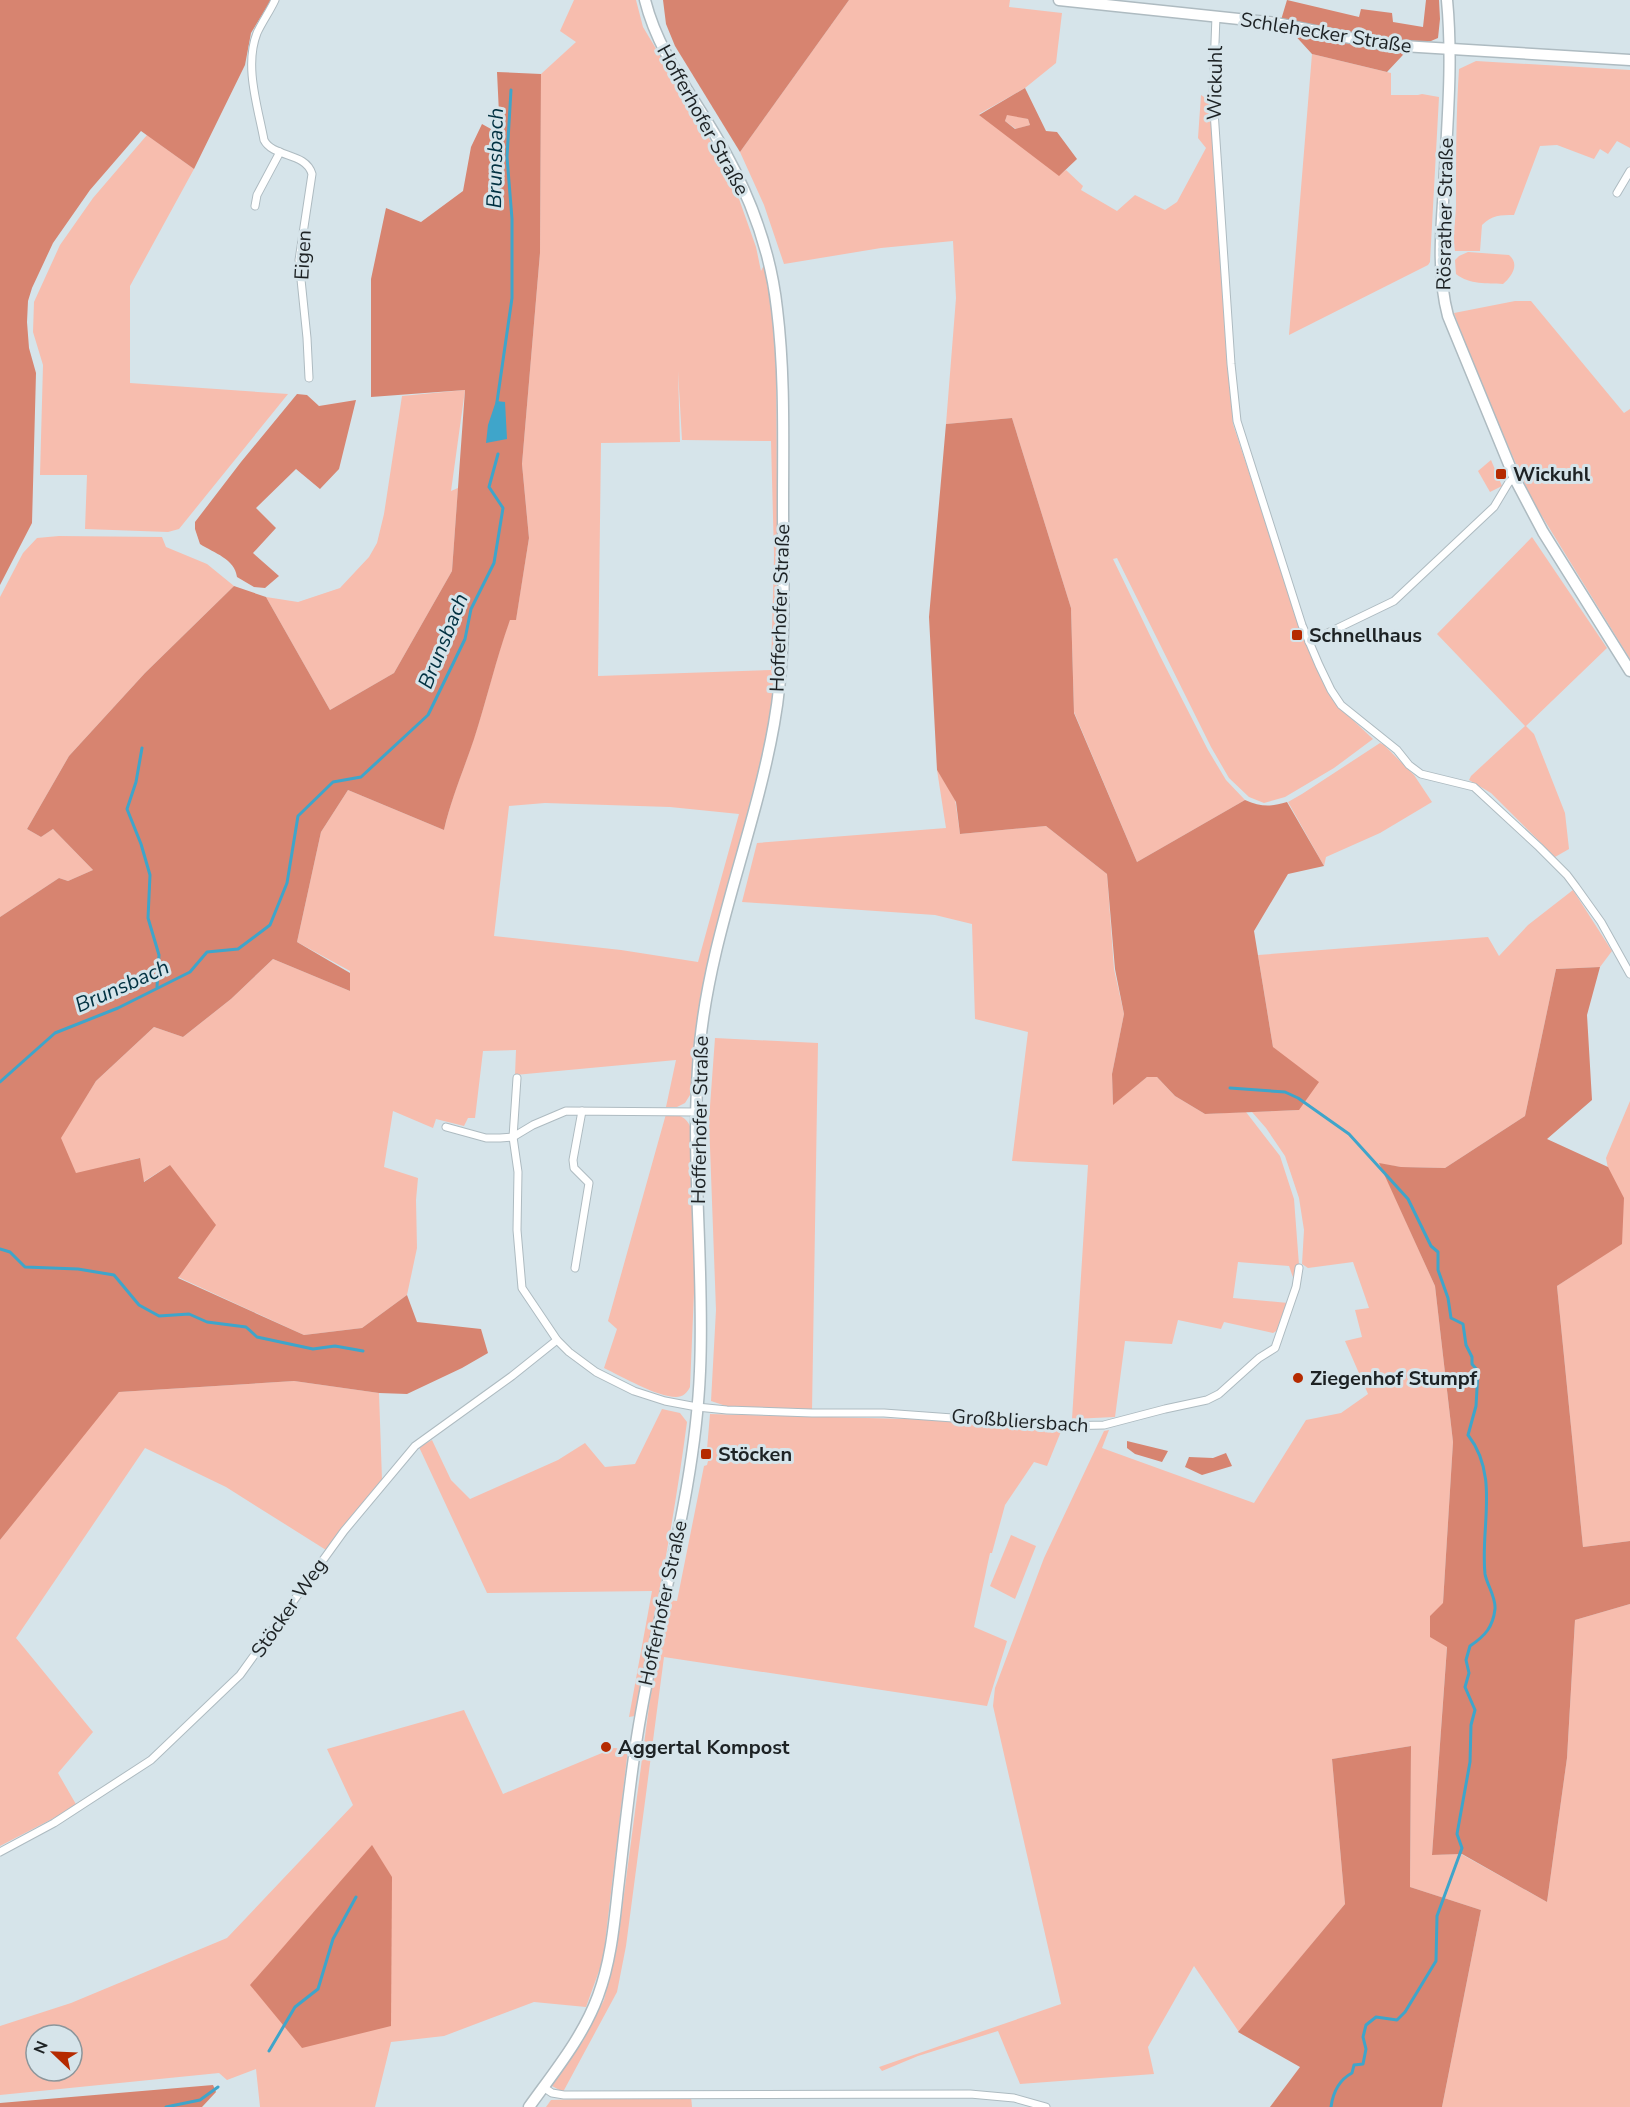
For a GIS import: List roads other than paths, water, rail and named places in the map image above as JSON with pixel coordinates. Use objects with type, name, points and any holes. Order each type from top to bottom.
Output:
[{"type":"street","name":"Eigen","points":[[275,0],[256,34],[252,73],[267,146],[301,161],[310,168],[312,174],[299,260],[309,378]]},
{"type":"street","name":"Hofferhofer Straße","points":[[529,2107],[584,2028],[600,1991],[611,1947],[636,1740],[650,1659],[683,1509],[697,1407],[700,1319],[696,1112],[701,1036],[712,967],[767,756],[779,695],[784,614],[781,349],[773,282],[753,212],[726,153],[662,46],[648,14],[645,0]]},
{"type":"street","name":"Schlehecker Straße","points":[[1059,0],[1150,5],[1276,23],[1386,45],[1630,60]]},
{"type":"street","name":"Rösrather Straße","points":[[1447,0],[1451,50],[1442,220],[1441,263],[1444,300],[1452,326],[1515,479],[1543,532],[1630,671]]},
{"type":"street","name":"Wickuhl","points":[[1216,16],[1213,96],[1237,421],[1309,642],[1330,690],[1341,705],[1397,750],[1409,765],[1421,774],[1468,784],[1482,792],[1567,876],[1601,922],[1630,974]]},
{"type":"street","points":[[255,206],[257,195],[280,152]]},
{"type":"street","points":[[1617,193],[1630,171]]},
{"type":"street","points":[[1309,642],[1394,601],[1494,507],[1509,482],[1515,479]]},
{"type":"street","points":[[517,1078],[513,1137],[518,1172],[517,1222],[522,1288],[557,1340],[596,1372],[634,1391],[697,1407]]},
{"type":"street","points":[[446,1127],[486,1138],[513,1137],[549,1117],[566,1111],[696,1112]]},
{"type":"street","points":[[575,1268],[589,1183],[574,1168],[573,1160],[582,1111]]},
{"type":"street","name":"Großbliersbach","points":[[697,1407],[812,1413],[884,1413],[1062,1426],[1104,1425],[1165,1408],[1207,1400],[1219,1394],[1259,1358],[1275,1348],[1296,1287],[1299,1268]]},
{"type":"street","name":"Stöcker Weg","points":[[0,1852],[54,1823],[134,1773],[159,1752],[240,1675],[344,1530],[415,1446],[512,1376],[557,1340]]},
{"type":"street","points":[[543,2087],[552,2093],[564,2095],[970,2094],[1022,2099],[1046,2107]]},
{"type":"water","points":[[496,401],[505,402],[507,439],[486,443],[488,425]]},
{"type":"waterway","name":"Brunsbach","points":[[497,402],[512,298],[512,219],[507,157],[511,90]]},
{"type":"waterway","name":"Brunsbach","points":[[0,1082],[55,1033],[118,1008],[190,972],[207,952],[238,949],[270,925],[287,883],[298,816],[333,782],[361,777],[428,715],[465,639],[471,609],[494,563],[503,508],[489,487],[498,454]]},
{"type":"waterway","points":[[142,748],[136,782],[127,809],[150,875],[148,918],[159,955],[157,987]]},
{"type":"waterway","points":[[1230,1088],[1285,1092],[1298,1098],[1349,1134],[1408,1199],[1431,1246],[1438,1252],[1438,1270],[1448,1298],[1451,1318],[1463,1324],[1472,1364],[1478,1371],[1476,1406],[1468,1435],[1478,1451],[1486,1485],[1485,1574],[1495,1609],[1490,1626],[1484,1635],[1470,1646],[1466,1660],[1469,1673],[1465,1687],[1475,1710],[1471,1725],[1470,1762],[1457,1834],[1462,1848],[1437,1916],[1436,1961],[1405,2012],[1397,2020],[1376,2017],[1366,2025],[1363,2037],[1366,2049],[1363,2064],[1354,2065],[1352,2073],[1340,2083],[1333,2096],[1331,2107]]},
{"type":"waterway","points":[[0,1249],[10,1252],[25,1267],[78,1269],[114,1275],[139,1305],[159,1316],[189,1314],[207,1322],[246,1327],[257,1337],[313,1349],[335,1346],[363,1351]]},
{"type":"waterway","points":[[269,2051],[295,2007],[318,1989],[333,1939],[356,1897]]},
{"type":"waterway","points":[[166,2107],[200,2100],[218,2087]]},
{"type":"place","name":"Wickuhl","points":[[1501,474]]},
{"type":"place","name":"Schnellhaus","points":[[1297,635]]},
{"type":"place","name":"Ziegenhof Stumpf","points":[[1298,1378]]},
{"type":"place","name":"Stöcken","points":[[706,1454]]},
{"type":"place","name":"Aggertal Kompost","points":[[606,1747]]}]
